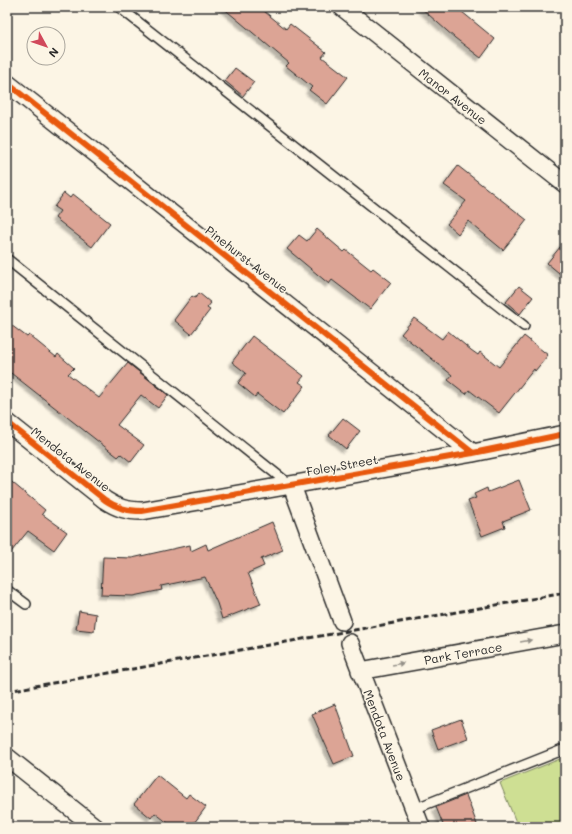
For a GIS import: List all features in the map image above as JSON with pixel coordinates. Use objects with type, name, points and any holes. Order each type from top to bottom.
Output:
[{"type":"street","name":"Manor Avenue","points":[[342,7],[565,184]]},
{"type":"street","name":"Pinehurst Avenue","points":[[7,83],[473,453]]},
{"type":"street","name":"Mendota Avenue","points":[[7,422],[105,500],[123,509]]},
{"type":"street","name":"Foley Street","points":[[123,509],[142,511],[292,486],[473,453],[565,434]]},
{"type":"street","points":[[292,486],[342,621]]},
{"type":"street","name":"Park Terrace","points":[[360,671],[565,634]]},
{"type":"street","name":"Mendota Avenue","points":[[350,643],[420,827]]},
{"type":"street","points":[[7,757],[95,827]]},
{"type":"lane","points":[[119,7],[524,326]]},
{"type":"lane","points":[[7,259],[292,486]]},
{"type":"lane","points":[[7,590],[26,604]]},
{"type":"lane","points":[[414,809],[565,749]]},
{"type":"green space","points":[[565,757],[565,827],[518,827],[500,783]]},
{"type":"building","points":[[222,7],[259,7],[286,29],[290,24],[326,52],[322,57],[348,77],[327,104],[309,90],[312,87],[286,66],[289,63]]},
{"type":"building","points":[[420,7],[456,7],[495,39],[481,58],[455,38]]},
{"type":"building","points":[[235,68],[254,82],[243,96],[225,81]]},
{"type":"building","points":[[458,166],[527,220],[503,250],[468,221],[458,234],[447,224],[466,201],[444,185]]},
{"type":"building","points":[[64,193],[70,198],[73,194],[110,223],[92,247],[55,218],[60,211],[54,207]]},
{"type":"building","points":[[317,229],[344,252],[346,250],[371,270],[373,268],[391,282],[370,309],[332,280],[329,284],[287,249],[299,235],[307,241]]},
{"type":"building","points":[[565,241],[565,278],[547,263]]},
{"type":"building","points":[[519,286],[533,297],[520,314],[506,302]]},
{"type":"building","points":[[199,293],[211,303],[207,308],[210,310],[191,334],[174,320],[192,296],[195,298]]},
{"type":"building","points":[[414,318],[442,339],[448,331],[478,355],[480,352],[499,367],[524,336],[548,355],[535,371],[534,369],[499,413],[469,390],[466,394],[448,380],[452,375],[401,334]]},
{"type":"building","points":[[7,322],[27,337],[29,335],[56,357],[58,354],[74,368],[68,374],[99,398],[128,363],[168,395],[158,408],[141,395],[117,425],[144,445],[131,462],[121,454],[118,457],[7,370]]},
{"type":"building","points":[[252,336],[304,376],[299,382],[305,386],[283,414],[257,394],[255,397],[238,383],[246,373],[232,362]]},
{"type":"building","points":[[343,418],[360,431],[346,449],[329,435]]},
{"type":"building","points":[[7,478],[45,510],[42,514],[67,532],[54,550],[28,531],[7,557]]},
{"type":"building","points":[[519,480],[531,510],[503,521],[505,527],[482,536],[468,501],[476,498],[474,494],[487,488],[488,492]]},
{"type":"building","points":[[272,522],[283,550],[261,559],[264,566],[248,573],[261,604],[222,619],[217,603],[205,577],[161,586],[162,590],[133,596],[101,595],[103,557],[132,558],[190,545],[191,551],[206,544],[208,550]]},
{"type":"building","points":[[79,611],[96,614],[94,631],[76,629]]},
{"type":"building","points":[[335,704],[354,756],[334,764],[312,714]]},
{"type":"building","points":[[461,719],[468,738],[438,749],[431,730]]},
{"type":"building","points":[[157,775],[186,798],[189,794],[206,807],[191,827],[173,827],[155,813],[151,818],[134,804]]},
{"type":"building","points":[[466,795],[478,827],[444,827],[436,807]]},
{"type":"railway","points":[[7,691],[565,593]]},
{"type":"cycle path","points":[[7,83],[473,453]]},
{"type":"cycle path","points":[[7,422],[105,500],[122,508],[142,511],[473,453],[565,434]]}]
